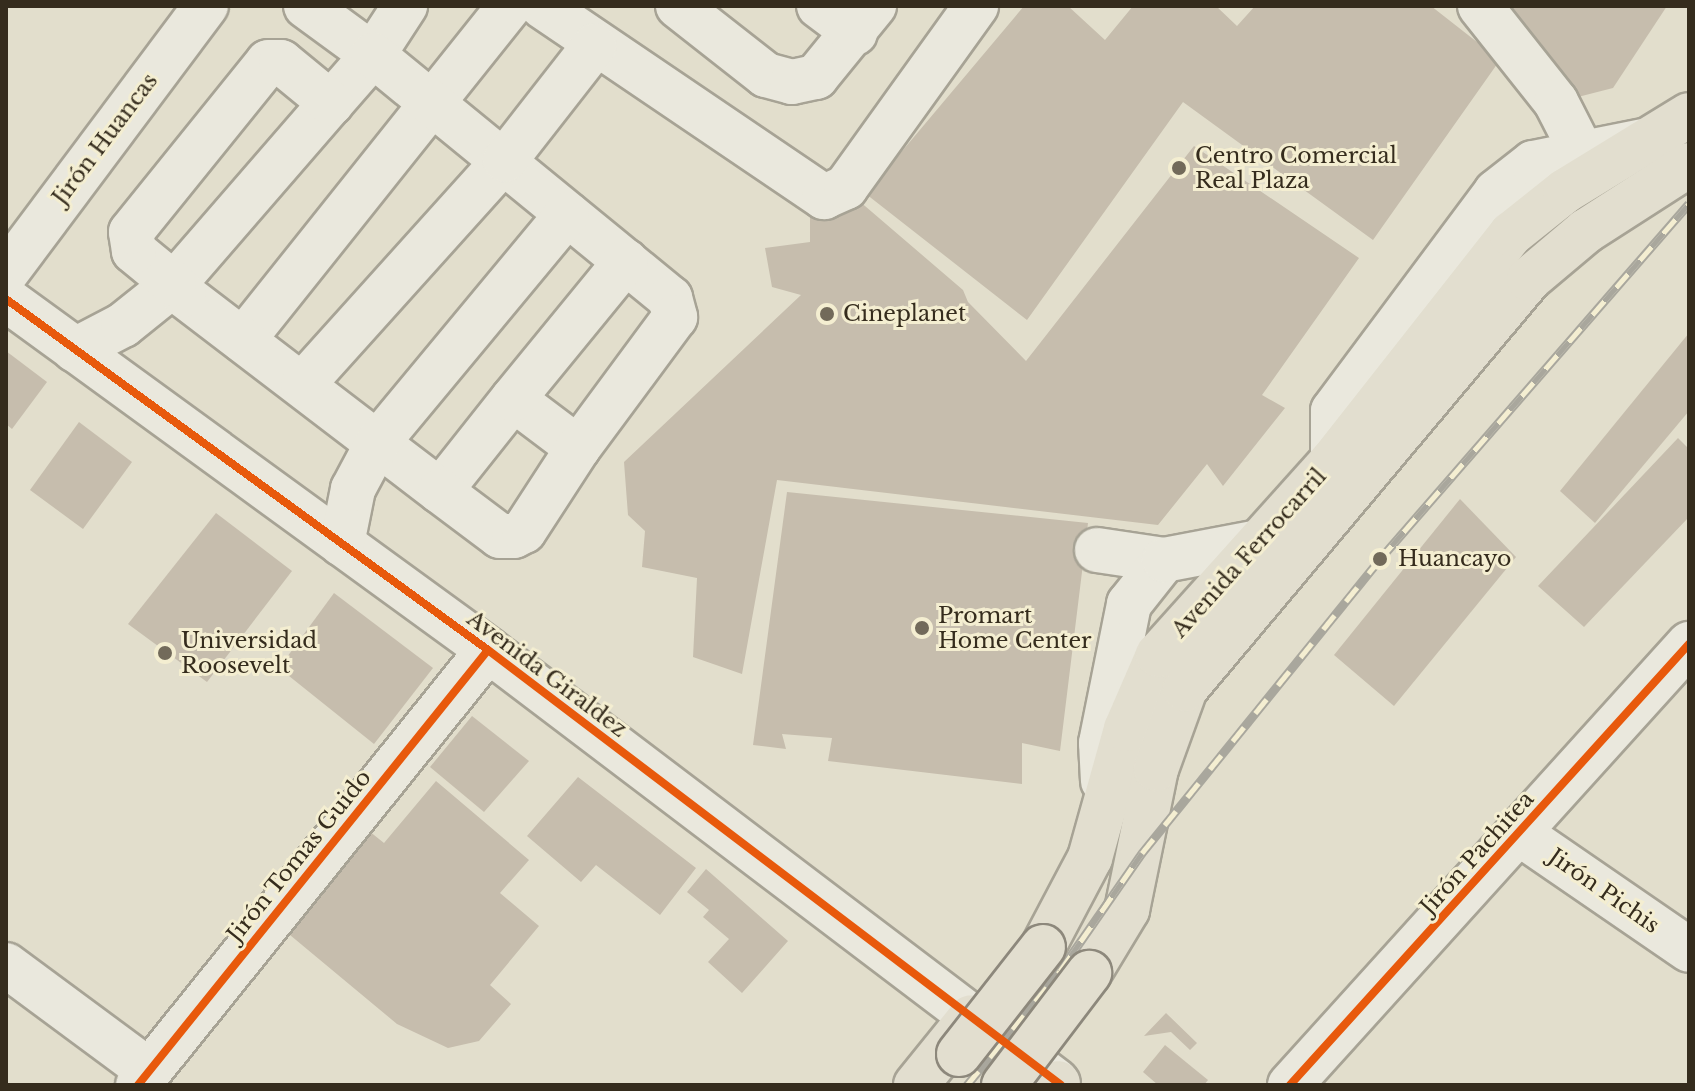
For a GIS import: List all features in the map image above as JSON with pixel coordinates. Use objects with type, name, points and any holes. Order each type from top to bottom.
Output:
[{"type":"main road","name":"Avenida Ferrocarril","points":[[934,1085],[1056,924],[1078,887],[1104,814],[1126,729],[1158,655],[1208,594],[1264,541],[1333,460],[1511,234],[1565,191],[1689,115]]},
{"type":"main road","name":"Avenida Ferrocarril","points":[[1004,1085],[1089,973],[1127,910],[1168,724],[1194,678],[1529,279],[1586,231],[1689,165]]},
{"type":"main road","points":[[916,1085],[971,1017]]},
{"type":"street","name":"Jirón Huancas","points":[[6,273],[206,6]]},
{"type":"street","points":[[306,6],[505,160],[670,298],[675,317],[578,448],[524,531],[514,536],[500,536],[243,340],[134,251],[131,232],[257,70],[268,62],[281,62],[331,103]]},
{"type":"street","points":[[75,350],[123,325],[174,284],[373,55],[405,6]]},
{"type":"street","points":[[243,340],[434,105],[510,6]]},
{"type":"street","points":[[542,6],[594,46],[824,197],[846,187],[976,6]]},
{"type":"street","points":[[678,6],[766,75],[792,82],[816,77],[865,20],[819,6]]},
{"type":"street","points":[[1480,6],[1556,102],[1582,153]]},
{"type":"street","points":[[303,384],[505,160],[594,46]]},
{"type":"street","points":[[1333,460],[1333,411],[1496,192],[1533,163],[1645,141]]},
{"type":"street","points":[[342,544],[353,489],[378,442],[567,214]]},
{"type":"street","points":[[440,491],[626,261]]},
{"type":"street","name":"Avenida Giraldez","points":[[6,299],[488,650],[1059,1084]]},
{"type":"street","points":[[513,399],[578,448]]},
{"type":"street","points":[[1097,550],[1164,560],[1264,541]]},
{"type":"street","points":[[1104,814],[1101,743],[1120,642],[1129,604],[1164,560]]},
{"type":"street","name":"Jirón Pachitea","points":[[1290,1085],[1689,644]]},
{"type":"street","name":"Jirón Tomas Guido","points":[[144,1078],[488,650]]},
{"type":"street","name":"Jirón Pichis","points":[[1519,833],[1689,950]]},
{"type":"street","points":[[6,965],[144,1078]]},
{"type":"building","points":[[1024,6],[1068,6],[1105,40],[1133,6],[1216,6],[1237,26],[1255,6],[1431,6],[1500,60],[1373,240],[1183,102],[1027,320],[866,194]]},
{"type":"building","points":[[1491,6],[1667,6],[1613,88],[1570,99]]},
{"type":"building","points":[[1194,146],[1359,258],[1262,395],[1285,408],[1223,486],[1207,464],[1158,525],[777,480],[742,674],[693,657],[697,578],[642,567],[645,531],[628,515],[624,462],[801,295],[772,287],[765,248],[810,242],[810,205],[851,194],[963,290],[968,302],[1026,361]]},
{"type":"building","points":[[1689,333],[1689,411],[1595,523],[1560,491]]},
{"type":"building","points":[[6,351],[47,382],[12,429],[6,424]]},
{"type":"building","points":[[79,422],[132,462],[83,529],[30,490]]},
{"type":"building","points":[[1678,438],[1689,449],[1689,517],[1584,627],[1538,586]]},
{"type":"building","name":"Promart Home Center","points":[[787,492],[1088,523],[1060,751],[1022,743],[1022,784],[828,761],[832,738],[782,734],[786,749],[753,745]]},
{"type":"building","points":[[1460,499],[1516,557],[1394,706],[1334,655]]},
{"type":"building","points":[[216,513],[292,571],[207,682],[128,624]]},
{"type":"building","points":[[334,593],[433,668],[374,744],[279,668]]},
{"type":"building","points":[[472,716],[529,761],[484,812],[430,767]]},
{"type":"building","points":[[578,777],[696,868],[660,915],[596,865],[581,882],[527,836]]},
{"type":"building","points":[[436,781],[529,860],[500,893],[539,926],[490,985],[511,1004],[479,1041],[448,1048],[397,1024],[290,935],[369,831],[384,843]]},
{"type":"building","points":[[706,869],[788,941],[742,993],[708,962],[729,939],[703,917],[709,910],[687,892]]},
{"type":"building","points":[[1166,1013],[1197,1043],[1190,1050],[1171,1032],[1144,1036]]},
{"type":"building","points":[[1165,1045],[1208,1080],[1204,1085],[1158,1085],[1143,1072]]},
{"type":"railway","points":[[967,1085],[1060,971],[1142,853],[1380,559],[1689,203]]},
{"type":"cycle path","points":[[6,299],[488,650],[1061,1085]]},
{"type":"cycle path","points":[[1290,1085],[1689,644]]},
{"type":"cycle path","points":[[138,1085],[488,650]]},
{"type":"place","name":"Centro Comercial Real Plaza","points":[[1179,168]]},
{"type":"place","name":"Cineplanet","points":[[827,314]]},
{"type":"place","name":"Huancayo","points":[[1380,559]]},
{"type":"place","name":"Promart Home Center","points":[[922,628]]},
{"type":"place","name":"Universidad Roosevelt","points":[[165,653]]}]
